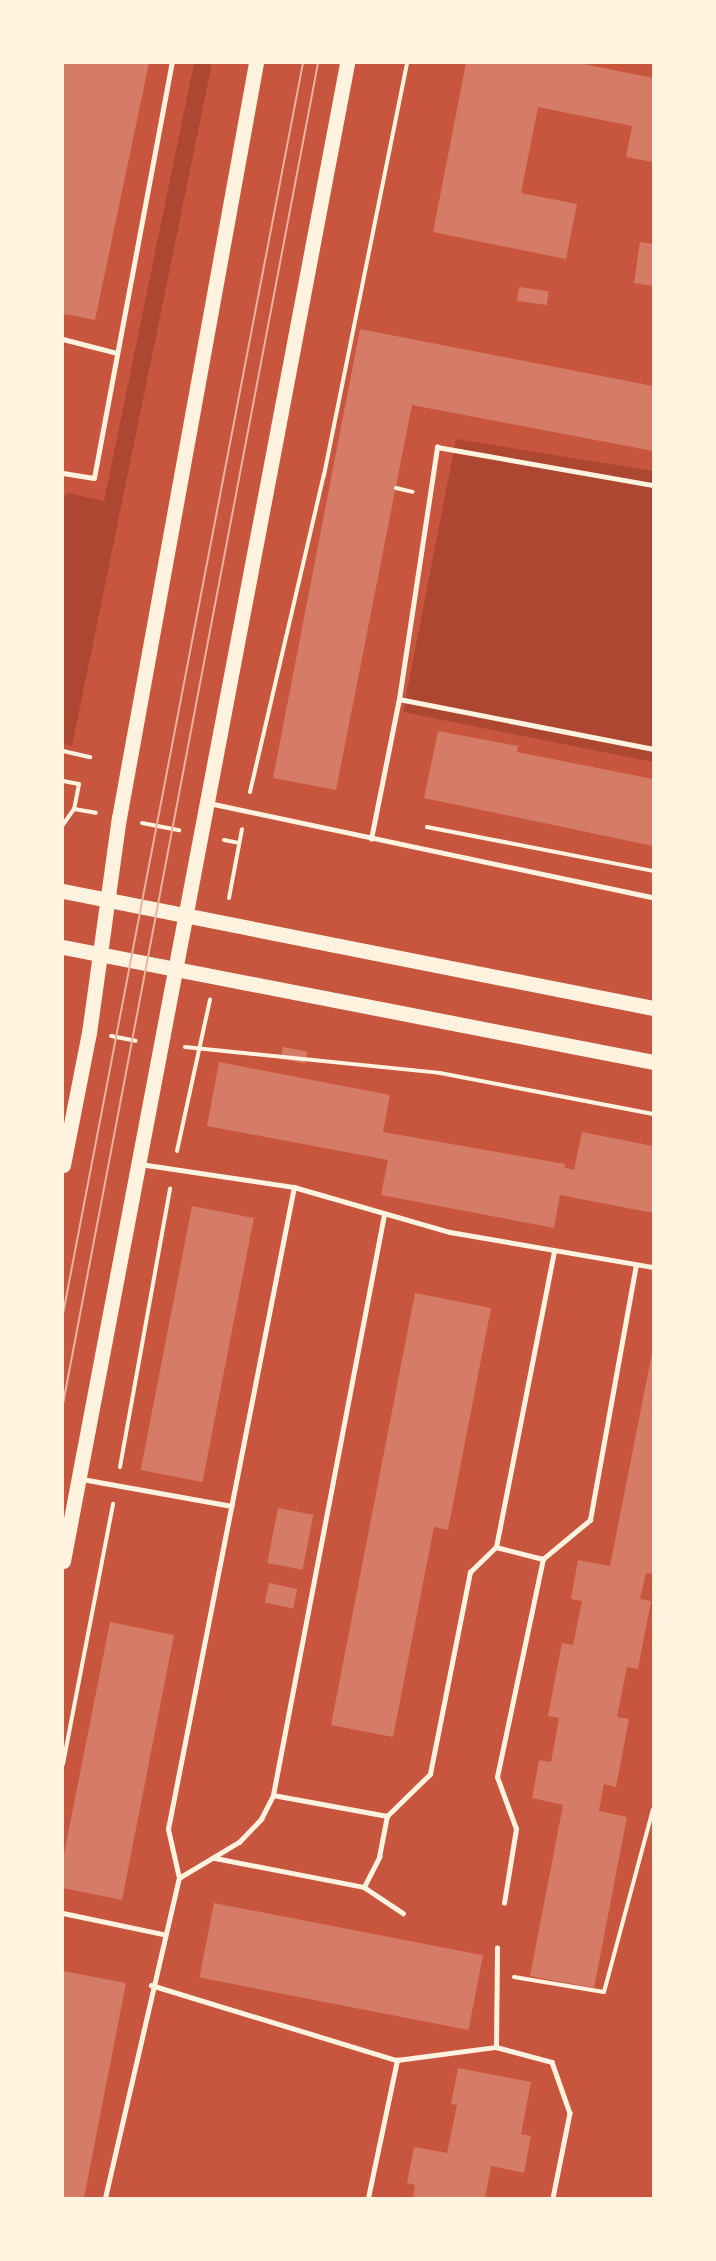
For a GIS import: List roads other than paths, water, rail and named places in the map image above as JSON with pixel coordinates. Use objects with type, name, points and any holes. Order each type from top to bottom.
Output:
[{"type":"main road","points":[[63,1165],[89,1034],[105,900],[119,818],[256,63]]},
{"type":"main road","points":[[63,1561],[209,803],[347,63]]},
{"type":"main road","points":[[63,891],[653,1008]]},
{"type":"main road","points":[[63,947],[653,1062]]},
{"type":"lane","points":[[63,473],[94,478],[172,63]]},
{"type":"lane","points":[[63,339],[117,353]]},
{"type":"lane","points":[[371,839],[399,699],[437,447],[653,484]]},
{"type":"lane","points":[[399,699],[653,749]]},
{"type":"lane","points":[[209,803],[653,897]]},
{"type":"lane","points":[[140,1164],[294,1188],[384,1215],[554,1252],[653,1268]]},
{"type":"lane","points":[[105,2198],[151,1985],[179,1878],[168,1829],[294,1188]]},
{"type":"lane","points":[[179,1878],[239,1842],[261,1819],[273,1795],[384,1215]]},
{"type":"lane","points":[[364,1887],[379,1857],[387,1816],[430,1774],[470,1572],[496,1547],[554,1252]]},
{"type":"lane","points":[[504,1903],[516,1829],[497,1777],[543,1559],[590,1520],[636,1265]]},
{"type":"lane","points":[[80,1478],[232,1506]]},
{"type":"lane","points":[[496,1547],[543,1559]]},
{"type":"lane","points":[[273,1795],[387,1816]]},
{"type":"lane","points":[[215,1858],[364,1887],[404,1913]]},
{"type":"lane","points":[[63,1913],[163,1934]]},
{"type":"lane","points":[[496,2047],[497,1948]]},
{"type":"lane","points":[[151,1985],[397,2060],[496,2047],[552,2062],[570,2113],[553,2198]]},
{"type":"lane","points":[[368,2198],[397,2060]]},
{"type":"tram line","points":[[63,1314],[303,63]]},
{"type":"tram line","points":[[63,1404],[318,63]]}]
